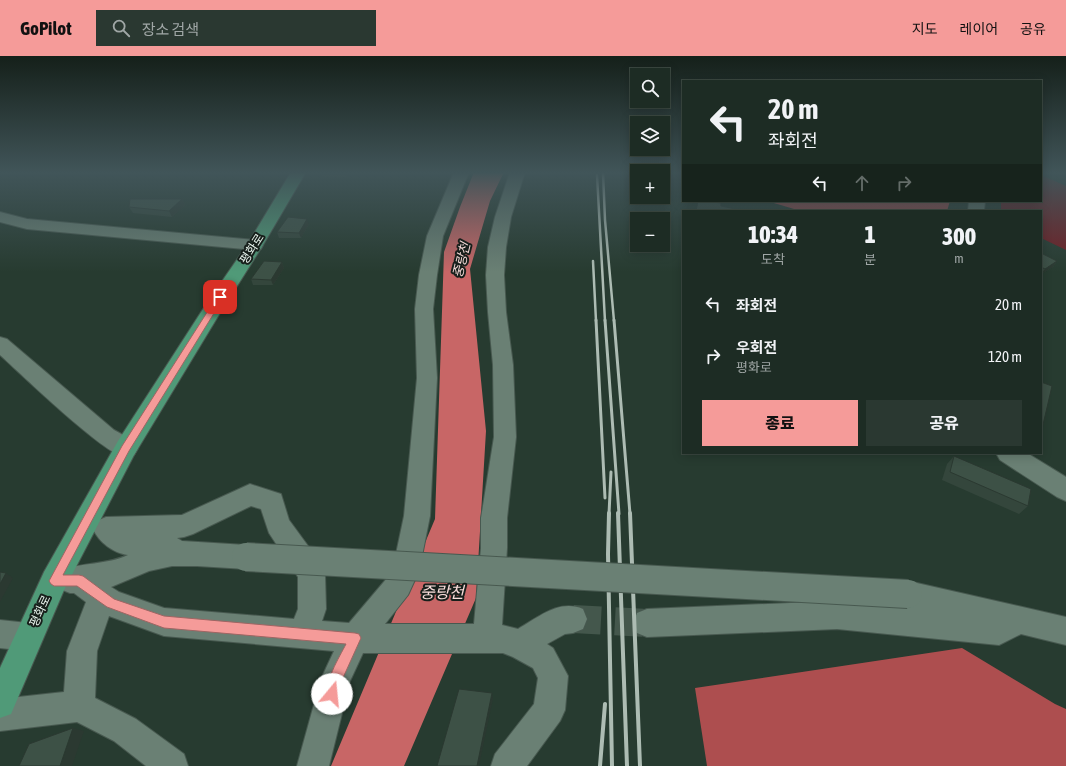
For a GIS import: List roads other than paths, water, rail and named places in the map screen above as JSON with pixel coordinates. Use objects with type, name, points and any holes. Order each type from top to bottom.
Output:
[{"type":"main road","name":"평화로","points":[[0,703],[28,637],[67,580],[97,524],[126,448],[279,205]]},
{"type":"street","points":[[313,766],[336,679],[361,639],[398,586],[406,571],[417,516],[427,378],[424,309],[435,236],[448,205]]},
{"type":"street","points":[[482,639],[494,548],[494,518],[505,437],[503,365],[497,312],[495,275],[503,217],[507,205]]},
{"type":"street","points":[[0,217],[27,224],[255,245]]},
{"type":"street","points":[[0,344],[106,436],[126,448]]},
{"type":"street","points":[[1010,454],[1066,490]]},
{"type":"street","points":[[97,524],[184,526],[250,495],[272,502],[278,525],[312,574],[312,609],[303,634]]},
{"type":"street","points":[[97,524],[123,542],[179,549],[202,554]]},
{"type":"street","points":[[67,580],[125,569],[149,558],[172,555],[202,554],[908,594],[1066,631]]},
{"type":"street","points":[[67,580],[111,603],[164,622],[361,639],[503,639],[520,644],[543,658],[553,676],[549,710],[506,766]]},
{"type":"street","points":[[79,706],[82,651],[102,597]]},
{"type":"street","points":[[647,623],[837,615],[999,630],[1018,620]]},
{"type":"street","points":[[520,644],[561,620],[573,619]]},
{"type":"street","name":"평화로","points":[[0,634],[28,637]]},
{"type":"street","points":[[0,715],[79,706],[125,730],[172,766]]},
{"type":"water","name":"중랑천","points":[[461,205],[489,205],[470,269],[486,431],[476,598],[404,766],[331,766],[435,519],[444,252]]},
{"type":"tunnel","points":[[573,619],[647,623]]},
{"type":"railway","points":[[599,205],[605,321]]},
{"type":"railway","points":[[604,205],[614,321]]},
{"type":"railway","points":[[593,261],[596,321]]},
{"type":"railway","points":[[596,320],[605,498]]},
{"type":"railway","points":[[605,320],[619,514]]},
{"type":"railway","points":[[614,320],[630,514]]},
{"type":"railway","points":[[609,514],[611,472]]},
{"type":"railway","points":[[609,513],[608,554],[612,766]]},
{"type":"railway","points":[[618,513],[627,766]]},
{"type":"railway","points":[[630,513],[640,766]]},
{"type":"railway","points":[[600,766],[605,704]]}]
